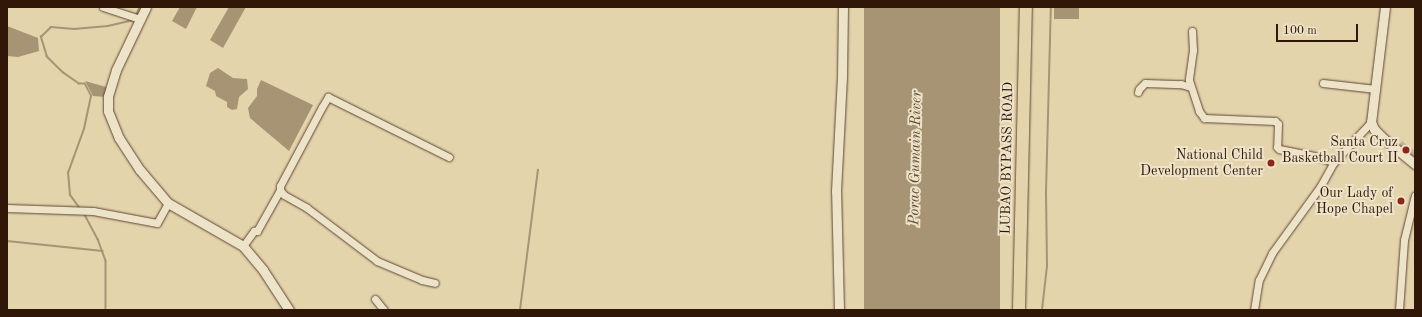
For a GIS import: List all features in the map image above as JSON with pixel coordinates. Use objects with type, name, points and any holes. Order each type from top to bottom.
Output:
[{"type":"highway","name":"LUBAO BYPASS ROAD","points":[[1020,310],[1026,7]]},
{"type":"street","points":[[103,7],[141,18]]},
{"type":"street","points":[[146,7],[110,88],[108,97],[108,111],[119,138],[140,170],[168,202],[243,246],[262,270],[289,310]]},
{"type":"street","points":[[839,310],[836,191],[842,77],[843,7]]},
{"type":"street","points":[[1385,7],[1371,122],[1374,129],[1384,139],[1414,160]]},
{"type":"street","points":[[1192,31],[1193,50],[1189,80],[1199,111],[1204,118],[1275,121],[1278,124],[1277,147],[1279,149],[1314,156],[1334,162]]},
{"type":"street","points":[[1323,82],[1376,89]]},
{"type":"street","points":[[1138,92],[1145,83],[1181,84],[1190,87]]},
{"type":"street","points":[[243,246],[254,230],[257,232],[328,97],[449,157]]},
{"type":"street","points":[[1254,310],[1256,292],[1265,266],[1320,187],[1334,162],[1371,122]]},
{"type":"street","points":[[280,190],[284,195],[308,208],[375,260],[422,280],[435,283]]},
{"type":"street","points":[[1399,310],[1404,240],[1415,195]]},
{"type":"street","points":[[7,208],[78,212],[93,211],[157,223],[168,202]]},
{"type":"street","points":[[375,299],[384,310]]},
{"type":"shaded area","name":"Santa Cruz Basketball Court II","points":[[1402,141],[1415,151],[1415,155],[1411,160],[1397,148]]},
{"type":"water","points":[[180,7],[197,7],[186,29],[172,21]]},
{"type":"water","points":[[229,7],[246,7],[223,48],[210,40]]},
{"type":"water","name":"Porac Gumain River","points":[[864,7],[1000,7],[1000,310],[864,310]]},
{"type":"water","points":[[1054,7],[1079,7],[1079,19],[1054,19]]},
{"type":"water","points":[[7,26],[38,38],[39,51],[18,57],[7,56]]},
{"type":"water","points":[[218,68],[233,78],[247,79],[248,89],[239,97],[237,109],[232,110],[227,107],[227,102],[216,96],[215,91],[206,86],[210,73]]},
{"type":"water","points":[[261,80],[313,105],[289,151],[250,118],[248,108],[257,96],[257,89]]},
{"type":"water","points":[[85,81],[106,87],[106,97],[93,96]]},
{"type":"waterway","points":[[136,15],[140,7]]},
{"type":"waterway","points":[[1042,310],[1047,266],[1046,192],[1051,7]]},
{"type":"waterway","points":[[80,209],[70,195],[68,173],[84,129],[91,96],[85,84],[79,84],[63,73],[47,57],[41,37],[51,27],[74,29],[108,26],[134,20]]},
{"type":"waterway","points":[[520,310],[538,170]]},
{"type":"waterway","points":[[84,213],[98,239],[106,261],[106,310]]},
{"type":"waterway","points":[[7,241],[102,251]]},
{"type":"place","name":"Santa Cruz Basketball Court II","points":[[1406,150]]},
{"type":"place","name":"National Child Development Center","points":[[1271,163]]},
{"type":"place","name":"Our Lady of Hope Chapel","points":[[1401,201]]}]
